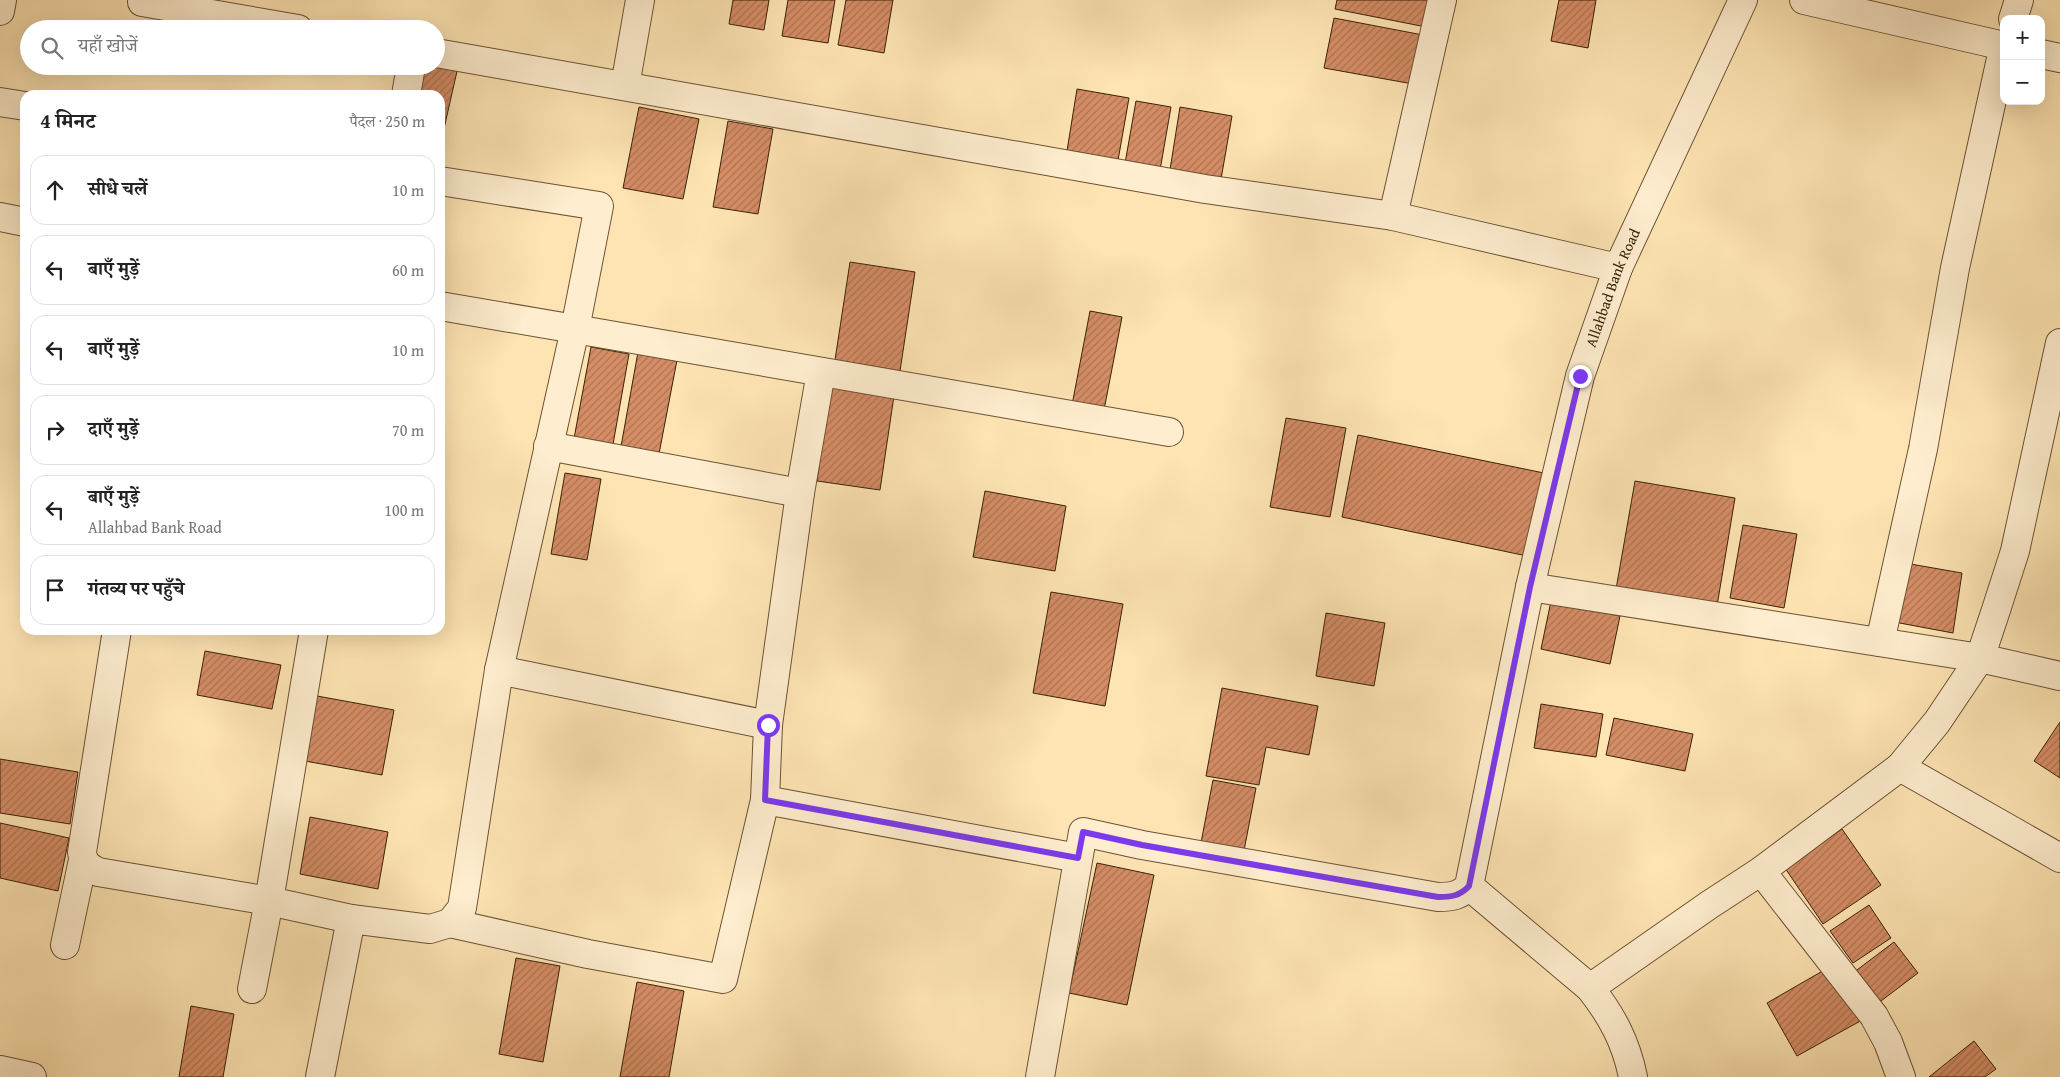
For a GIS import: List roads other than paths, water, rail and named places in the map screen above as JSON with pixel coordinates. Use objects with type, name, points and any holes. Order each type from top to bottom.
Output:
[{"type":"street","points":[[0,11],[2,0]]},
{"type":"street","points":[[625,86],[640,0]]},
{"type":"street","points":[[1393,216],[1442,0]]},
{"type":"street","name":"Allahbad Bank Road","points":[[1469,886],[1530,587],[1580,376],[1618,268],[1742,0]]},
{"type":"street","points":[[1804,0],[2000,44]]},
{"type":"street","points":[[2013,15],[2019,0]]},
{"type":"street","points":[[142,2],[246,20]]},
{"type":"street","points":[[445,55],[1205,189],[1393,216],[1618,268]]},
{"type":"street","points":[[2045,55],[2060,58]]},
{"type":"street","points":[[1880,642],[1923,449],[1955,268],[2001,60]]},
{"type":"street","points":[[407,90],[409,75]]},
{"type":"street","points":[[0,102],[20,105]]},
{"type":"street","points":[[445,183],[599,206],[575,329],[499,670],[462,908],[450,923]]},
{"type":"street","points":[[0,217],[20,221]]},
{"type":"street","points":[[445,307],[1169,432]]},
{"type":"street","points":[[1590,988],[1708,905],[1761,871],[1900,767],[1937,722],[1980,658],[2015,551],[2060,343]]},
{"type":"street","points":[[83,860],[88,867],[98,872],[269,901],[351,919],[430,929],[450,923],[588,954],[723,979],[765,800],[768,725],[800,493],[821,372]]},
{"type":"street","points":[[548,446],[800,493]]},
{"type":"street","points":[[1530,587],[1980,658],[2060,676]]},
{"type":"street","points":[[65,945],[83,860],[82,852],[116,635]]},
{"type":"street","points":[[252,989],[269,901],[313,635]]},
{"type":"street","points":[[499,670],[768,725]]},
{"type":"street","points":[[1900,767],[2060,858]]},
{"type":"street","points":[[765,800],[1078,858]]},
{"type":"street","points":[[1040,1077],[1083,832],[1438,897],[1451,897],[1462,893],[1469,886],[1590,988],[1606,1008],[1628,1054],[1632,1077]]},
{"type":"street","points":[[1761,871],[1874,1016],[1888,1042],[1902,1077]]},
{"type":"street","points":[[320,1077],[351,919]]},
{"type":"street","points":[[0,1070],[32,1077]]}]
